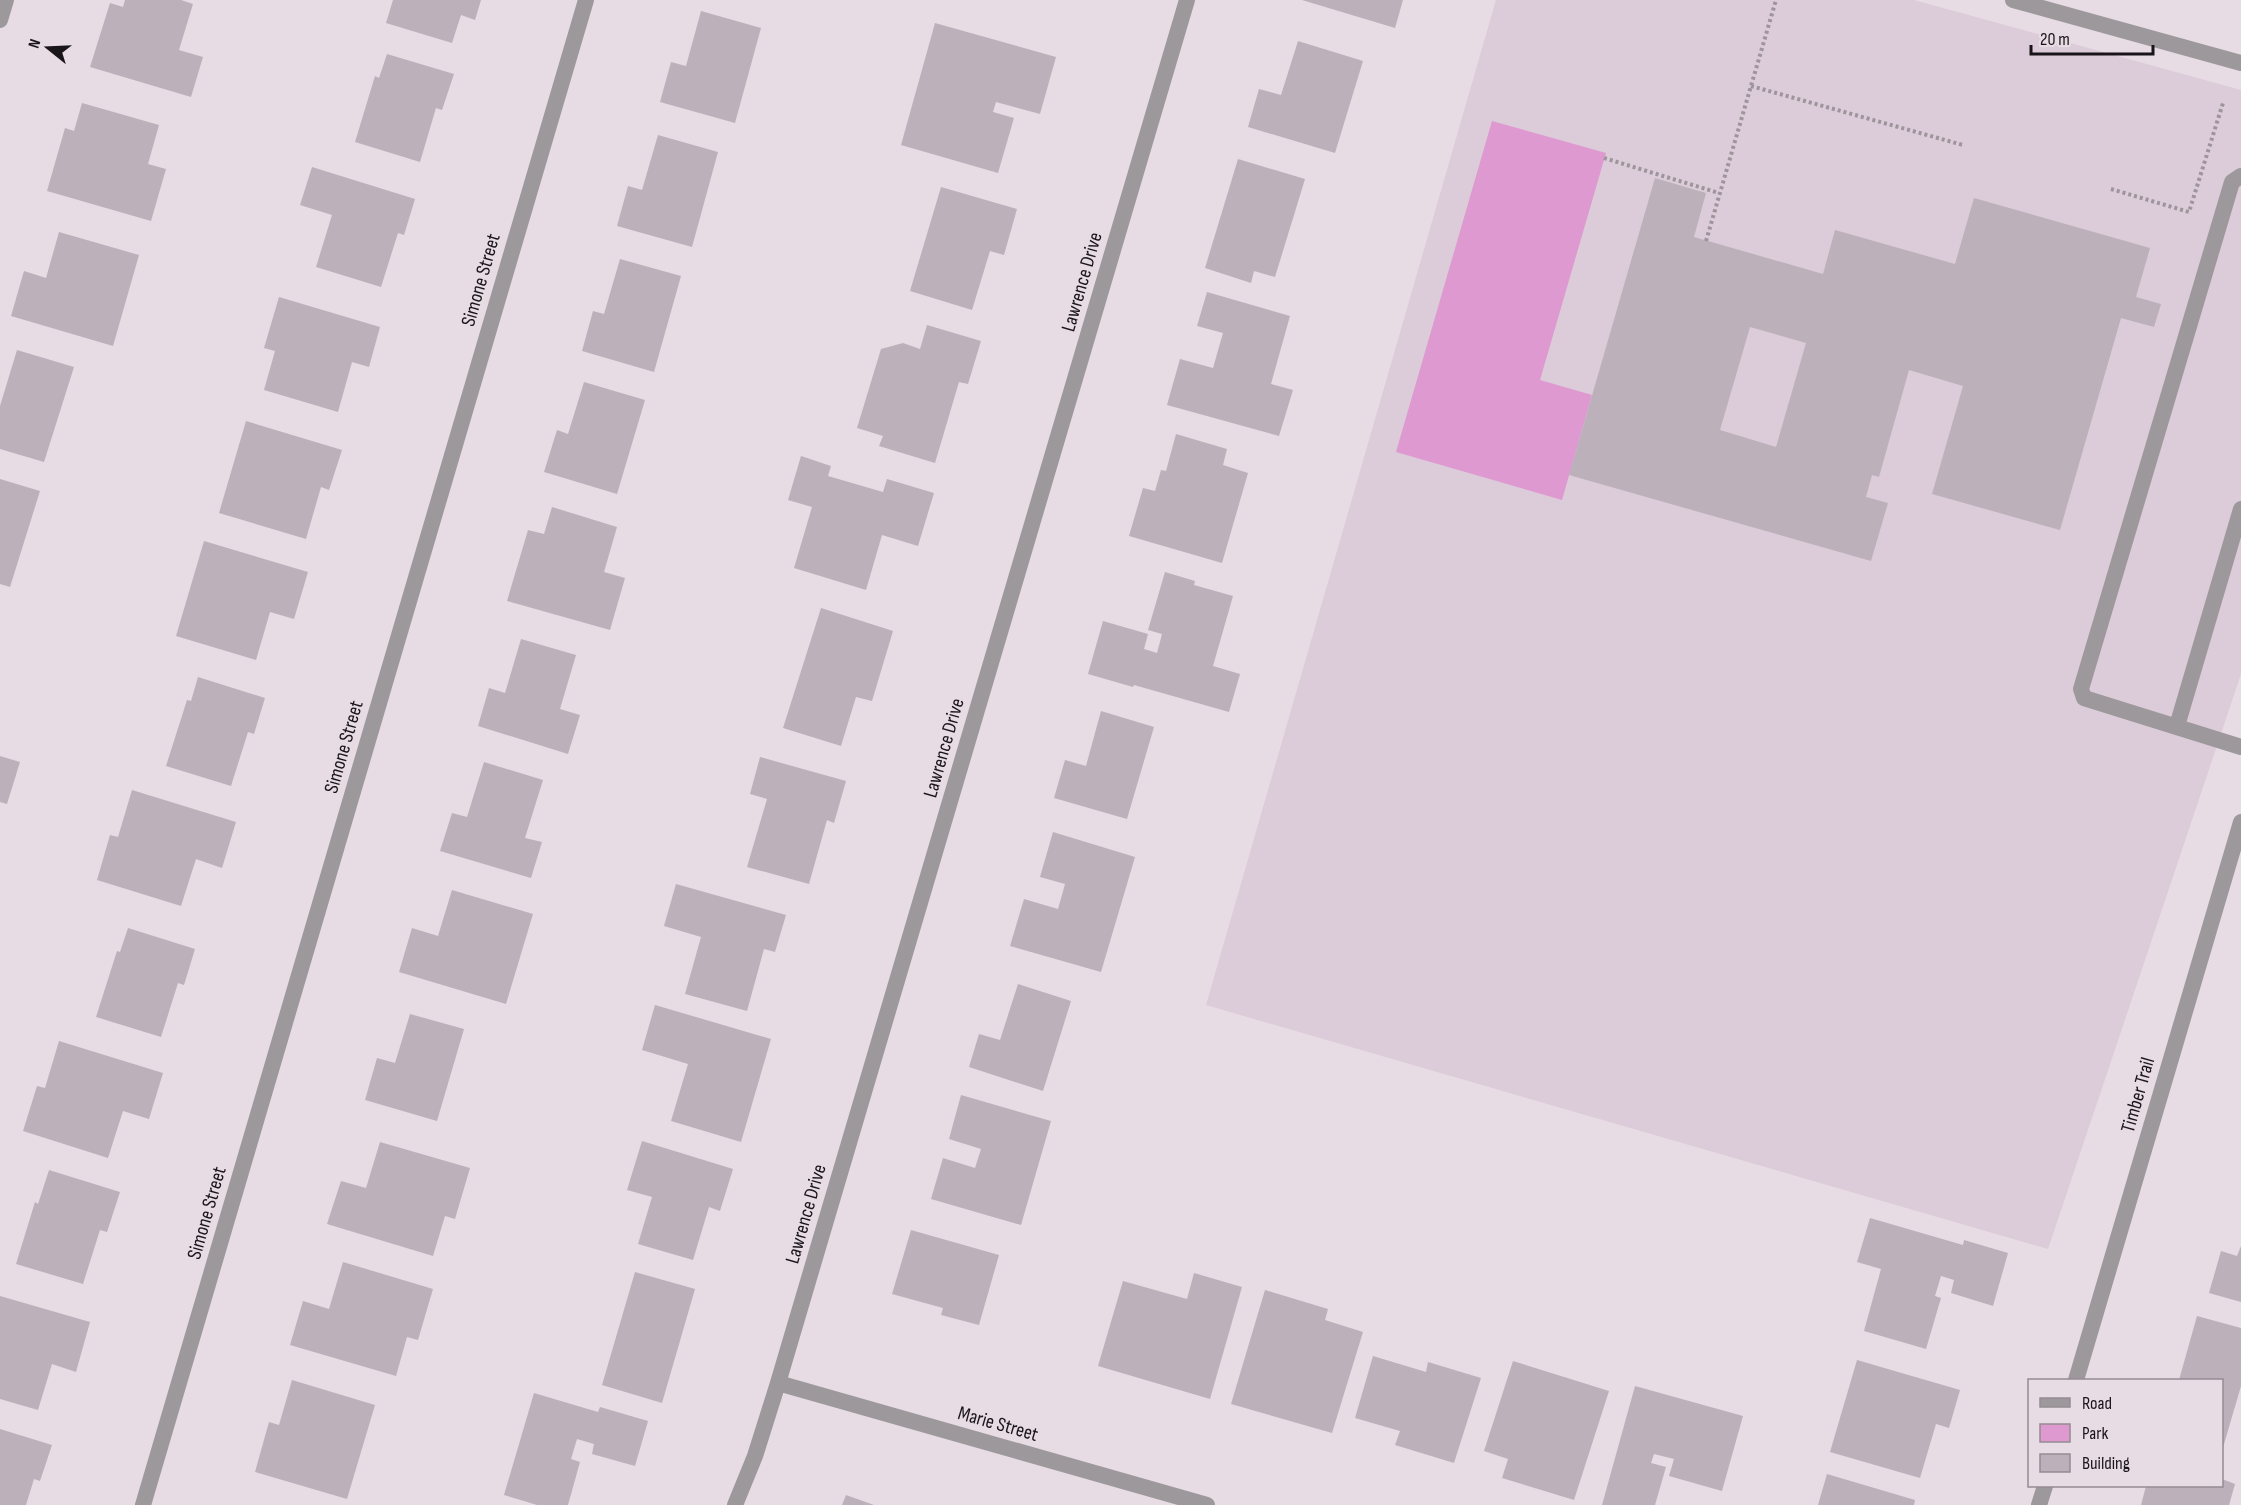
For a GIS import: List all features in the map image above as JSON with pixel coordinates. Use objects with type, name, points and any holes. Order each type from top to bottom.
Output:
[{"type":"street","points":[[0,20],[6,0]]},
{"type":"street","name":"Simone Street","points":[[142,1505],[586,0]]},
{"type":"street","name":"Lawrence Drive","points":[[735,1505],[755,1456],[778,1383],[1187,0]]},
{"type":"street","points":[[2013,0],[2241,63]]},
{"type":"street","points":[[2241,176],[2232,182],[2080,689],[2084,698],[2241,747]]},
{"type":"street","points":[[2177,726],[2241,509]]},
{"type":"street","name":"Timber Trail","points":[[2076,1379],[2241,822]]},
{"type":"street","name":"Marie Street","points":[[778,1383],[1207,1505]]},
{"type":"street","points":[[2040,1505],[2044,1487]]},
{"type":"path","points":[[1706,241],[1776,0]]},
{"type":"path","points":[[1751,86],[1963,145]]},
{"type":"path","points":[[2111,189],[2188,212],[2223,103]]},
{"type":"path","points":[[1604,158],[1719,193]]},
{"type":"shaded area","points":[[1496,0],[1914,0],[2241,90],[2241,674],[2048,1249],[1206,1005]]},
{"type":"green space","points":[[1492,121],[1606,153],[1540,380],[1592,395],[1562,500],[1396,452]]},
{"type":"building","points":[[125,0],[181,0],[193,4],[179,50],[203,57],[191,97],[90,67],[110,3],[123,7]]},
{"type":"building","points":[[393,0],[481,0],[475,20],[461,15],[452,43],[386,23]]},
{"type":"building","points":[[1302,0],[1403,0],[1395,28]]},
{"type":"building","points":[[701,11],[761,28],[735,123],[660,102],[671,62],[686,66]]},
{"type":"building","points":[[935,23],[1056,57],[1040,114],[996,102],[993,112],[1014,118],[998,173],[901,145]]},
{"type":"building","points":[[1298,41],[1363,61],[1335,153],[1248,127],[1259,89],[1281,95]]},
{"type":"building","points":[[387,54],[454,74],[442,110],[436,108],[420,162],[355,142],[375,76],[379,78]]},
{"type":"building","points":[[82,103],[159,125],[148,164],[166,169],[151,221],[47,191],[65,128],[74,131]]},
{"type":"building","points":[[658,135],[718,152],[692,247],[617,226],[628,186],[642,190]]},
{"type":"building","points":[[1238,159],[1305,179],[1275,277],[1254,271],[1251,283],[1205,268]]},
{"type":"building","points":[[312,167],[415,199],[404,235],[398,233],[381,287],[316,267],[332,215],[300,205]]},
{"type":"building","points":[[1655,178],[1706,193],[1694,237],[1823,274],[1835,230],[1955,264],[1974,198],[2150,248],[2136,297],[2161,304],[2154,327],[2121,318],[2060,530],[1932,494],[1963,386],[1909,370],[1879,477],[1872,475],[1866,497],[1888,503],[1871,561],[1569,475]],"holes":[[[1750,327],[1806,343],[1776,447],[1720,430]]]},
{"type":"building","points":[[941,187],[1017,209],[1004,255],[990,251],[972,310],[910,291]]},
{"type":"building","points":[[59,232],[139,255],[113,346],[11,316],[24,271],[46,278]]},
{"type":"building","points":[[620,259],[681,276],[654,372],[582,351],[593,311],[604,314]]},
{"type":"building","points":[[1207,292],[1290,316],[1271,384],[1293,390],[1279,436],[1167,405],[1180,359],[1213,368],[1223,333],[1197,326]]},
{"type":"building","points":[[279,297],[380,327],[369,367],[352,362],[338,412],[264,390],[275,351],[264,348]]},
{"type":"building","points":[[927,325],[981,341],[968,384],[959,382],[935,463],[879,446],[883,436],[857,428],[881,349],[903,343],[920,349]]},
{"type":"building","points":[[17,350],[74,367],[44,462],[0,449],[0,406]]},
{"type":"building","points":[[584,382],[645,400],[617,494],[544,472],[557,430],[568,434]]},
{"type":"building","points":[[246,421],[342,450],[329,490],[321,487],[306,539],[219,513]]},
{"type":"building","points":[[1176,434],[1227,449],[1223,465],[1248,473],[1222,563],[1129,536],[1143,488],[1155,491],[1161,470],[1166,471]]},
{"type":"building","points":[[801,456],[831,466],[828,476],[883,492],[887,479],[934,493],[918,546],[882,535],[866,590],[794,568],[812,507],[788,500]]},
{"type":"building","points":[[0,479],[40,491],[10,587],[0,584]]},
{"type":"building","points":[[552,507],[617,527],[604,572],[625,578],[610,630],[507,601],[528,530],[544,534]]},
{"type":"building","points":[[204,541],[308,572],[294,619],[270,612],[256,660],[176,636]]},
{"type":"building","points":[[1165,572],[1195,581],[1194,585],[1233,596],[1213,666],[1240,674],[1229,712],[1088,674],[1103,621],[1148,634],[1144,649],[1157,653],[1162,634],[1148,630]]},
{"type":"building","points":[[821,608],[893,631],[872,701],[856,697],[841,746],[783,728]]},
{"type":"building","points":[[521,639],[576,655],[560,709],[580,715],[568,754],[478,726],[489,688],[505,693]]},
{"type":"building","points":[[198,677],[265,698],[254,734],[248,732],[231,786],[166,766],[187,700],[191,701]]},
{"type":"building","points":[[1101,711],[1154,727],[1127,819],[1054,798],[1065,760],[1086,766]]},
{"type":"building","points":[[0,756],[20,762],[7,804],[0,802]]},
{"type":"building","points":[[760,757],[846,781],[834,823],[827,820],[809,884],[747,867],[767,799],[750,794]]},
{"type":"building","points":[[484,762],[543,780],[525,838],[542,842],[531,878],[440,851],[452,813],[467,817]]},
{"type":"building","points":[[132,790],[236,822],[222,868],[196,859],[181,906],[97,880],[110,835],[118,837]]},
{"type":"building","points":[[1053,832],[1135,857],[1101,972],[1010,946],[1024,899],[1058,909],[1065,884],[1040,877]]},
{"type":"building","points":[[676,884],[786,915],[775,952],[764,949],[747,1011],[685,994],[701,937],[664,926]]},
{"type":"building","points":[[452,890],[533,914],[506,1004],[399,972],[412,928],[438,936]]},
{"type":"building","points":[[128,928],[195,949],[184,985],[178,983],[161,1037],[96,1017],[117,951],[120,952]]},
{"type":"building","points":[[1018,984],[1071,1001],[1043,1091],[969,1067],[979,1034],[1000,1040]]},
{"type":"building","points":[[655,1005],[771,1039],[741,1142],[671,1121],[688,1064],[642,1050]]},
{"type":"building","points":[[410,1014],[464,1029],[437,1121],[365,1100],[377,1058],[395,1063]]},
{"type":"building","points":[[59,1041],[163,1073],[149,1119],[123,1111],[108,1158],[23,1131],[37,1086],[45,1088]]},
{"type":"building","points":[[961,1095],[1051,1121],[1021,1225],[931,1199],[943,1158],[975,1168],[981,1149],[949,1139]]},
{"type":"building","points":[[642,1141],[733,1169],[720,1211],[709,1207],[693,1260],[638,1244],[652,1197],[627,1190]]},
{"type":"building","points":[[380,1142],[470,1168],[455,1219],[445,1216],[433,1256],[327,1224],[341,1181],[366,1188]]},
{"type":"building","points":[[49,1170],[120,1192],[107,1232],[100,1230],[83,1284],[16,1264],[35,1202],[38,1204]]},
{"type":"building","points":[[1870,1218],[1963,1245],[1964,1240],[2008,1253],[1993,1306],[1951,1293],[1954,1280],[1941,1276],[1935,1296],[1941,1298],[1926,1349],[1864,1331],[1881,1269],[1857,1262]]},
{"type":"building","points":[[911,1230],[999,1255],[979,1325],[941,1315],[943,1308],[892,1294]]},
{"type":"building","points":[[2241,1246],[2241,1302],[2209,1293],[2221,1251],[2237,1256]]},
{"type":"building","points":[[343,1262],[433,1289],[418,1340],[407,1337],[396,1376],[290,1345],[303,1301],[329,1309]]},
{"type":"building","points":[[635,1272],[695,1289],[662,1403],[602,1385]]},
{"type":"building","points":[[1194,1273],[1242,1287],[1210,1399],[1098,1366],[1123,1281],[1187,1299]]},
{"type":"building","points":[[1265,1290],[1328,1309],[1325,1320],[1363,1332],[1332,1433],[1231,1404]]},
{"type":"building","points":[[0,1296],[90,1322],[76,1372],[52,1364],[38,1410],[0,1399]]},
{"type":"building","points":[[2197,1316],[2241,1328],[2241,1386],[2223,1448],[2223,1379],[2179,1379]]},
{"type":"building","points":[[1373,1356],[1426,1372],[1428,1362],[1481,1378],[1454,1463],[1395,1445],[1400,1431],[1355,1418]]},
{"type":"building","points":[[1857,1360],[1960,1390],[1949,1428],[1936,1424],[1920,1478],[1830,1452]]},
{"type":"building","points":[[1513,1361],[1609,1391],[1574,1500],[1502,1478],[1508,1459],[1484,1451]]},
{"type":"building","points":[[292,1380],[375,1405],[347,1499],[255,1472],[269,1422],[279,1425]]},
{"type":"building","points":[[1635,1386],[1743,1416],[1722,1491],[1669,1476],[1674,1459],[1654,1454],[1651,1463],[1666,1467],[1655,1505],[1602,1505]]},
{"type":"building","points":[[534,1393],[598,1412],[600,1407],[648,1421],[635,1466],[592,1454],[594,1444],[577,1439],[571,1459],[580,1462],[568,1505],[537,1505],[504,1495]]},
{"type":"building","points":[[0,1429],[52,1445],[40,1481],[34,1479],[26,1505],[0,1505]]},
{"type":"building","points":[[1827,1474],[1915,1500],[1914,1505],[1818,1505]]},
{"type":"building","points":[[2223,1479],[2235,1484],[2229,1505],[2141,1505],[2146,1487],[2223,1487]]},
{"type":"building","points":[[846,1495],[874,1505],[842,1505]]}]
